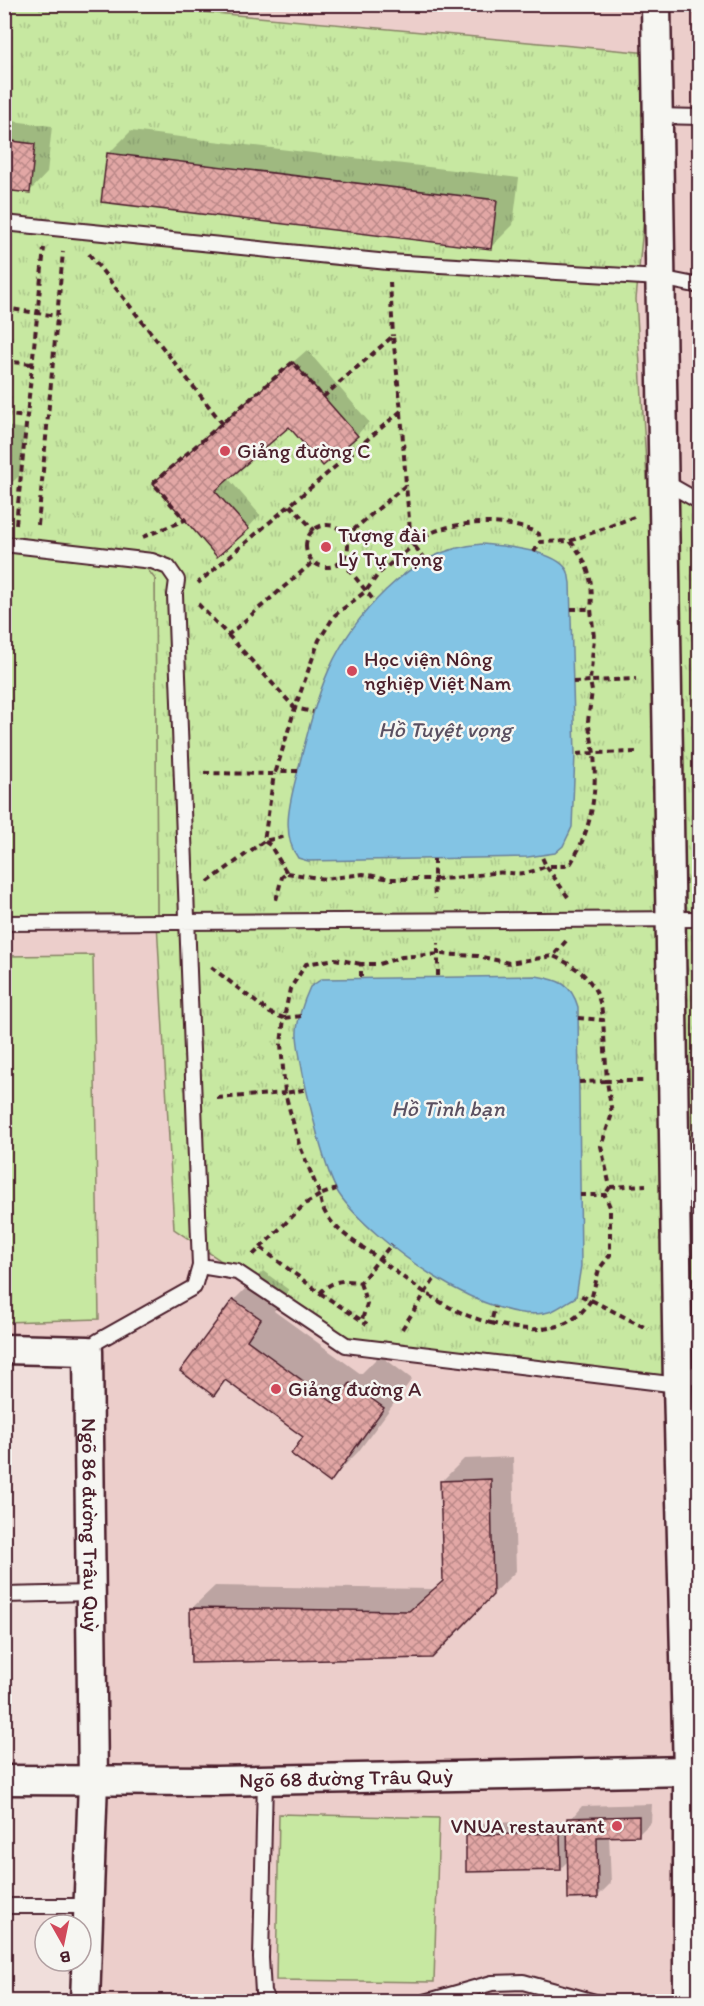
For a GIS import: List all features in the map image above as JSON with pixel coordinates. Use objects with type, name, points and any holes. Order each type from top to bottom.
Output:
[{"type":"street","points":[[656,4],[677,1344],[689,1378],[694,1770],[688,2001]]},
{"type":"street","points":[[4,1349],[88,1351]]},
{"type":"street","name":"Ngõ 86 đường Trâu Quỳ","points":[[88,1351],[93,1781]]},
{"type":"street","name":"Ngõ 68 đường Trâu Quỳ","points":[[4,1780],[265,1779],[694,1770]]},
{"type":"street","points":[[85,2001],[93,1781]]},
{"type":"lane","points":[[657,116],[699,117]]},
{"type":"lane","points":[[4,223],[388,262],[660,278],[699,286]]},
{"type":"lane","points":[[663,481],[699,502]]},
{"type":"lane","points":[[9,545],[152,561],[168,567],[177,580],[175,595],[200,1266],[194,1287],[98,1341],[88,1351]]},
{"type":"lane","points":[[4,923],[699,919]]},
{"type":"lane","points":[[200,1266],[237,1272],[346,1345],[689,1378]]},
{"type":"lane","points":[[4,1595],[90,1593]]},
{"type":"lane","points":[[265,1779],[261,1958],[263,1992],[268,2001]]},
{"type":"lane","points":[[4,1906],[88,1906]]},
{"type":"lane","points":[[425,2001],[492,1983],[523,1982],[595,2001]]},
{"type":"path","points":[[9,545],[45,244]]},
{"type":"path","points":[[36,547],[64,245]]},
{"type":"path","points":[[83,247],[222,423]]},
{"type":"path","points":[[4,308],[57,316]]},
{"type":"path","points":[[136,539],[185,520],[153,483],[293,362],[323,397],[393,336],[411,542],[425,560]]},
{"type":"path","points":[[4,361],[31,364]]},
{"type":"path","points":[[175,595],[190,589],[401,411]]},
{"type":"path","points":[[4,414],[26,417]]},
{"type":"path","points":[[358,436],[363,443]]},
{"type":"path","points":[[345,537],[406,485]]},
{"type":"path","points":[[290,505],[314,530]]},
{"type":"path","points":[[540,542],[570,541],[635,517]]},
{"type":"path","points":[[276,921],[276,901],[282,877],[286,873],[264,841],[275,772],[295,708],[325,628],[335,615],[366,591],[379,573],[428,533],[455,525],[524,527],[538,534],[540,542],[534,552]]},
{"type":"path","points":[[323,526],[333,527],[345,537],[347,547],[342,561],[328,567],[313,562],[306,549],[307,539],[314,530],[323,526]]},
{"type":"path","points":[[434,859],[434,879],[470,878],[486,874],[520,875],[546,866],[565,866],[571,863],[583,843],[594,807],[591,794],[595,774],[594,753],[588,721],[592,691],[590,681],[594,638],[590,576],[587,564],[570,541]]},
{"type":"path","points":[[342,561],[375,602]]},
{"type":"path","points":[[228,635],[313,562]]},
{"type":"path","points":[[190,589],[190,596],[295,708],[313,712]]},
{"type":"path","points":[[571,609],[591,609]]},
{"type":"path","points":[[573,682],[640,679]]},
{"type":"path","points":[[575,754],[641,752]]},
{"type":"path","points":[[182,772],[298,771]]},
{"type":"path","points":[[187,897],[264,841],[288,836]]},
{"type":"path","points":[[541,855],[546,866],[585,920]]},
{"type":"path","points":[[568,920],[568,935],[565,944],[553,956],[509,963],[478,956],[439,954],[402,957],[379,964],[361,964],[335,959],[306,964],[290,989],[284,1018],[281,1053],[285,1093],[299,1144],[320,1195],[321,1207],[339,1230],[424,1294],[434,1296],[475,1318],[491,1323],[532,1329],[561,1326],[575,1320],[591,1300],[599,1269],[610,1255],[610,1207],[605,1195]]},
{"type":"path","points":[[189,949],[270,1013],[284,1018],[301,1016]]},
{"type":"path","points":[[553,956],[591,982],[600,994],[612,1114],[601,1146],[610,1187],[605,1195]]},
{"type":"path","points":[[361,964],[361,977]]},
{"type":"path","points":[[578,1018],[603,1020]]},
{"type":"path","points":[[579,1082],[654,1081]]},
{"type":"path","points":[[194,1099],[285,1093],[308,1089]]},
{"type":"path","points":[[610,1187],[657,1185]]},
{"type":"path","points":[[237,1272],[305,1204],[336,1189]]},
{"type":"path","points":[[580,1195],[605,1195]]},
{"type":"path","points":[[360,1283],[392,1244]]},
{"type":"path","points":[[261,1248],[320,1293],[375,1329]]},
{"type":"path","points":[[391,1331],[401,1330],[435,1278]]},
{"type":"path","points":[[320,1293],[327,1285],[340,1280],[360,1283]]},
{"type":"path","points":[[360,1283],[367,1304],[362,1320]]},
{"type":"path","points":[[577,1294],[677,1344]]},
{"type":"path","points":[[491,1323],[495,1307]]},
{"type":"shaded area","name":"Học viện Nông nghiệp Việt Nam","points":[[4,5],[699,5],[699,2001],[91,2001],[91,1973],[93,1973],[92,1339],[4,1339]]},
{"type":"green space","points":[[5,5],[127,5],[660,54],[636,299],[647,480],[700,502],[699,1774],[676,1386],[346,1345],[174,1229],[157,922],[155,579],[5,544]]},
{"type":"green space","points":[[4,544],[145,566],[155,579],[157,922],[5,923]]},
{"type":"green space","points":[[93,955],[99,1319],[5,1322],[5,956]]},
{"type":"green space","points":[[279,1814],[439,1818],[434,1982],[276,1980]]},
{"type":"water","name":"Hồ Tuyệt vọng","points":[[482,544],[528,550],[552,558],[561,563],[568,573],[575,754],[572,827],[563,846],[555,853],[528,857],[308,861],[298,858],[289,837],[291,801],[320,692],[339,650],[367,610],[407,572],[442,553]]},
{"type":"water","name":"Hồ Tình bạn","points":[[536,976],[563,984],[572,993],[578,1007],[581,1266],[576,1297],[552,1311],[527,1314],[499,1308],[467,1295],[435,1277],[405,1257],[377,1234],[339,1194],[326,1164],[313,1118],[297,1030],[310,987],[322,979]]},
{"type":"building","points":[[4,140],[35,144],[30,193],[4,190]]},
{"type":"building","points":[[107,153],[497,200],[491,249],[101,202]]},
{"type":"building","name":"Giảng đường C","points":[[293,362],[358,436],[323,466],[289,427],[215,491],[249,529],[217,557],[153,483]]},
{"type":"building","name":"Giảng đường A","points":[[233,1299],[261,1319],[247,1340],[335,1404],[350,1383],[384,1408],[330,1483],[291,1454],[303,1437],[225,1380],[214,1396],[180,1371]]},
{"type":"building","points":[[491,1479],[493,1595],[432,1658],[191,1663],[190,1608],[409,1611],[443,1581],[440,1481]]},
{"type":"building","points":[[639,1816],[639,1836],[597,1837],[598,1898],[568,1899],[567,1818]]},
{"type":"building","points":[[560,1833],[561,1870],[466,1872],[466,1835]]},
{"type":"place","name":"Giảng đường C","points":[[225,451]]},
{"type":"place","name":"Tượng đài Lý Tự Trọng","points":[[326,547]]},
{"type":"place","name":"Học viện Nông nghiệp Việt Nam","points":[[352,671]]},
{"type":"place","name":"Giảng đường A","points":[[276,1389]]},
{"type":"place","name":"VNUA restaurant","points":[[617,1826]]}]
